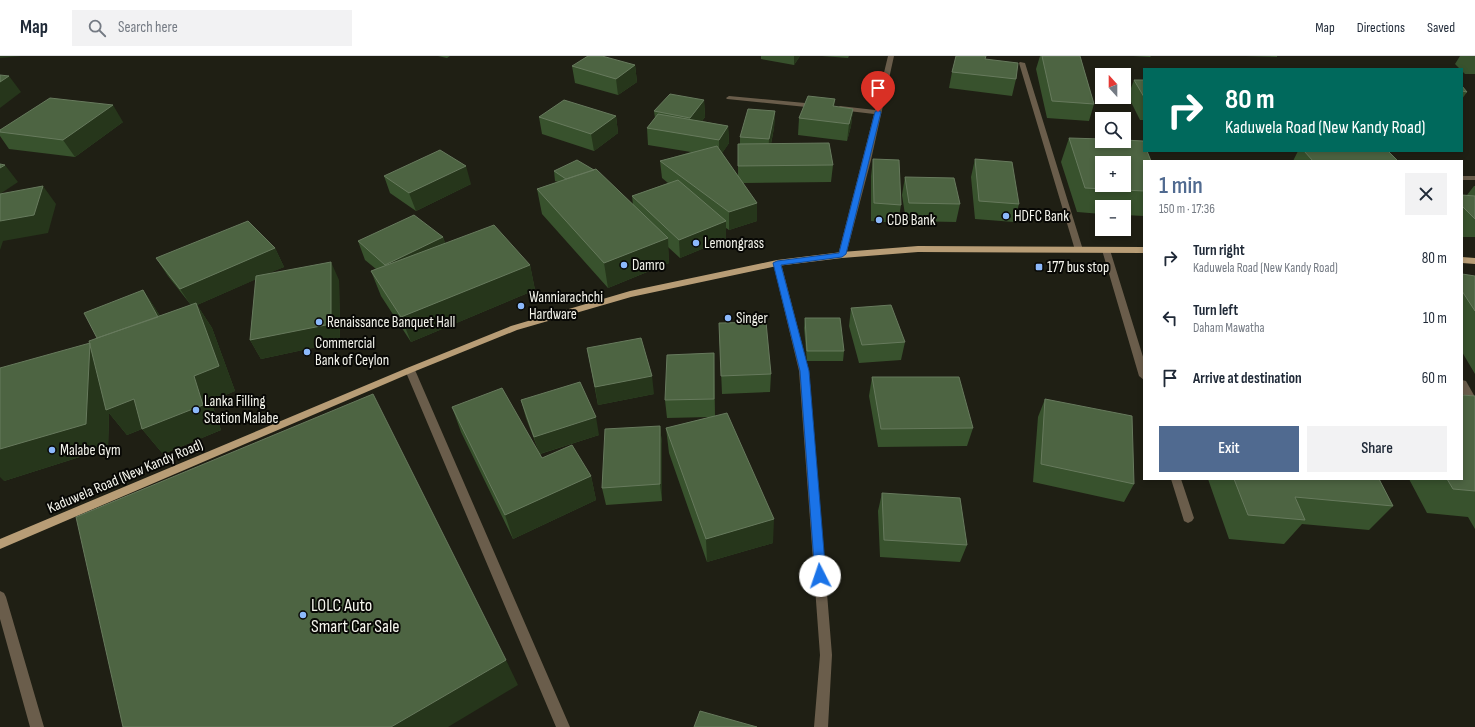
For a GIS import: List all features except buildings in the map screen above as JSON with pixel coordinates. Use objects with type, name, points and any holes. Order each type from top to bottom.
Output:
[{"type":"main road","name":"Kaduwela Road (New Kandy Road)","points":[[0,544],[410,370],[514,328],[630,294],[777,263],[842,254],[918,250],[1143,250]]},
{"type":"main road","points":[[1463,259],[1475,261]]},
{"type":"street","points":[[842,254],[891,56]]},
{"type":"street","points":[[1022,63],[1079,250]]},
{"type":"street","points":[[729,98],[823,107]]},
{"type":"street","points":[[831,108],[878,112]]},
{"type":"street","points":[[1463,178],[1475,178]]},
{"type":"street","points":[[1106,250],[1143,373]]},
{"type":"street","points":[[777,263],[804,371],[826,655],[821,727]]},
{"type":"street","points":[[410,370],[563,727]]},
{"type":"street","points":[[1463,386],[1471,399]]},
{"type":"street","points":[[1176,480],[1188,518]]},
{"type":"street","points":[[0,597],[37,727]]},
{"type":"place","name":"HDFC Bank","points":[[1006,216]]},
{"type":"place","name":"CDB Bank","points":[[879,220]]},
{"type":"place","name":"Lemongrass","points":[[696,243]]},
{"type":"place","name":"Damro","points":[[624,265]]},
{"type":"place","name":"177 bus stop","points":[[1039,267]]},
{"type":"place","name":"Wanniarachchi Hardware","points":[[521,306]]},
{"type":"place","name":"Singer","points":[[728,318]]},
{"type":"place","name":"Renaissance Banquet Hall","points":[[319,322]]},
{"type":"place","name":"Commercial Bank of Ceylon","points":[[307,352]]},
{"type":"place","name":"Lanka Filling Station Malabe","points":[[196,410]]},
{"type":"place","name":"Malabe Gym","points":[[52,450]]},
{"type":"place","name":"LOLC Auto Smart Car Sale","points":[[303,615]]},
{"type":"route","points":[[820,576],[804,371],[777,263],[842,254],[878,112]]}]
